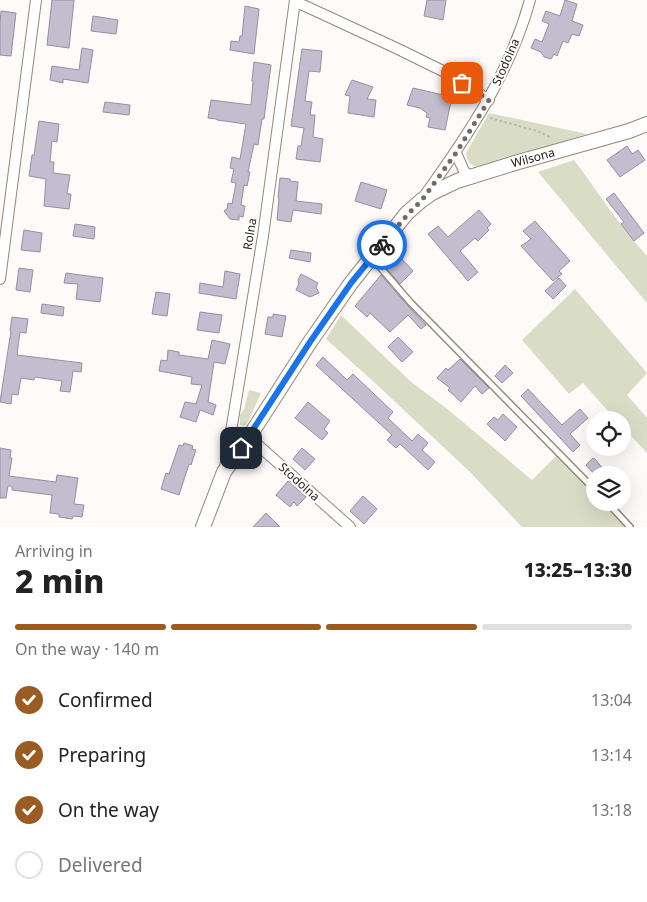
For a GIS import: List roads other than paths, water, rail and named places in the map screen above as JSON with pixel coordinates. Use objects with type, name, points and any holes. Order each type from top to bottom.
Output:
[{"type":"street","points":[[0,279],[36,0]]},
{"type":"street","name":"Stodolna","points":[[203,527],[224,472],[249,437],[310,342],[351,283],[408,214],[422,200],[456,153],[489,100],[508,61],[530,0]]},
{"type":"street","points":[[295,2],[447,73],[489,100]]},
{"type":"street","name":"Rolna","points":[[224,472],[263,236],[295,2]]},
{"type":"street","name":"Wilsona","points":[[422,200],[440,188],[469,176],[629,131],[647,124]]},
{"type":"street","points":[[456,153],[464,171],[469,176]]},
{"type":"street","name":"Stodolna","points":[[249,437],[350,527]]},
{"type":"lane","points":[[371,258],[411,303],[586,481]]},
{"type":"lane","points":[[615,511],[630,527]]}]
